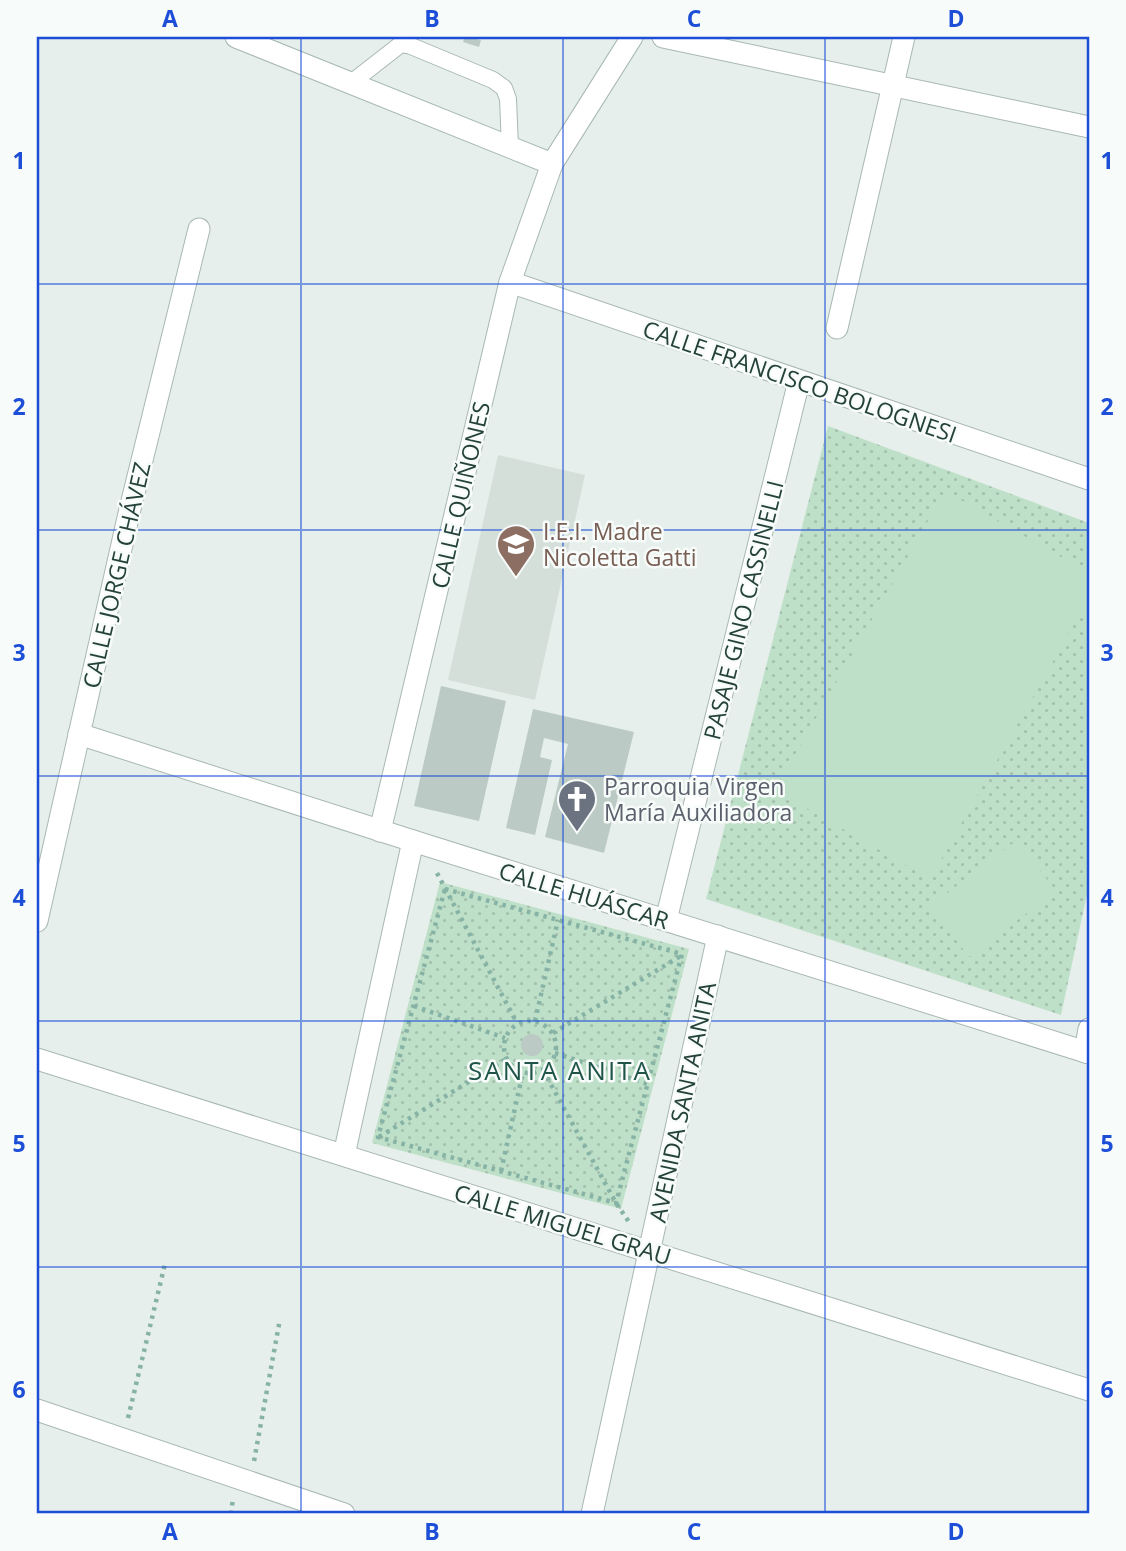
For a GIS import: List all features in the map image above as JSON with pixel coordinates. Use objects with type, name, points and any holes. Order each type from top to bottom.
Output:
[{"type":"street","points":[[236,37],[552,164]]},
{"type":"street","name":"CALLE QUIÑONES","points":[[380,831],[510,282],[552,164],[632,37]]},
{"type":"street","points":[[663,37],[1089,127]]},
{"type":"street","points":[[837,328],[904,37]]},
{"type":"street","name":"CALLE JORGE CHÁVEZ","points":[[37,921],[130,509],[199,229]]},
{"type":"street","name":"CALLE FRANCISCO BOLOGNESI","points":[[510,282],[1089,479]]},
{"type":"street","name":"PASAJE GINO CASSINELLI","points":[[666,920],[799,381]]},
{"type":"street","name":"CALLE HUÁSCAR","points":[[79,734],[1087,1052]]},
{"type":"street","points":[[344,1155],[418,843]]},
{"type":"street","name":"AVENIDA SANTA ANITA","points":[[592,1514],[715,935]]},
{"type":"street","points":[[1087,1052],[1089,1029]]},
{"type":"street","name":"CALLE MIGUEL GRAU","points":[[37,1059],[1089,1390]]},
{"type":"street","points":[[37,1410],[344,1514]]},
{"type":"lane","points":[[351,83],[392,48],[401,44],[411,46],[493,80],[503,88],[508,99],[510,147]]},
{"type":"path","points":[[418,843],[517,1023]]},
{"type":"path","points":[[445,889],[682,954]]},
{"type":"path","points":[[379,1138],[445,889]]},
{"type":"path","points":[[535,1021],[558,920]]},
{"type":"path","points":[[553,1033],[715,935]]},
{"type":"path","points":[[616,1203],[682,954]]},
{"type":"path","points":[[414,1006],[505,1038]]},
{"type":"path","points":[[535,1021],[547,1026],[553,1033],[556,1041],[555,1053],[550,1064],[543,1070],[535,1073],[523,1072],[506,1059],[503,1050],[505,1038],[517,1023],[535,1021]]},
{"type":"path","points":[[555,1053],[648,1084]]},
{"type":"path","points":[[344,1155],[379,1138],[506,1059]]},
{"type":"path","points":[[543,1070],[616,1203],[649,1251]]},
{"type":"path","points":[[501,1171],[523,1072]]},
{"type":"path","points":[[379,1138],[616,1203]]},
{"type":"path","points":[[123,1439],[165,1264]]},
{"type":"path","points":[[250,1482],[280,1319]]},
{"type":"shaded area","name":"I.E.I. Madre Nicoletta Gatti","points":[[498,455],[585,475],[535,700],[448,680]]},
{"type":"green space","points":[[828,426],[1089,523],[1089,885],[1061,1015],[706,899]]},
{"type":"green space","points":[[945,491],[1089,573],[1089,598],[930,879],[775,790]]},
{"type":"green space","points":[[1017,840],[1056,891],[969,957],[930,906]]},
{"type":"green space","points":[[440,882],[689,949],[621,1209],[372,1143]]},
{"type":"building","points":[[465,37],[481,40],[479,47],[463,42]]},
{"type":"building","points":[[441,686],[506,701],[479,821],[414,806]]},
{"type":"building","points":[[533,709],[634,732],[604,853],[545,837],[568,744],[544,738],[540,757],[552,760],[535,835],[506,828]]},
{"type":"building","points":[[528,1034],[536,1034],[543,1041],[543,1049],[536,1056],[528,1056],[521,1049],[521,1041]]},
{"type":"place","name":"I.E.I. Madre Nicoletta Gatti","points":[[516,578]]},
{"type":"place","name":"Parroquia Virgen María Auxiliadora","points":[[577,833]]},
{"type":"district","name":"SANTA ANITA","points":[[560,1070]]}]
